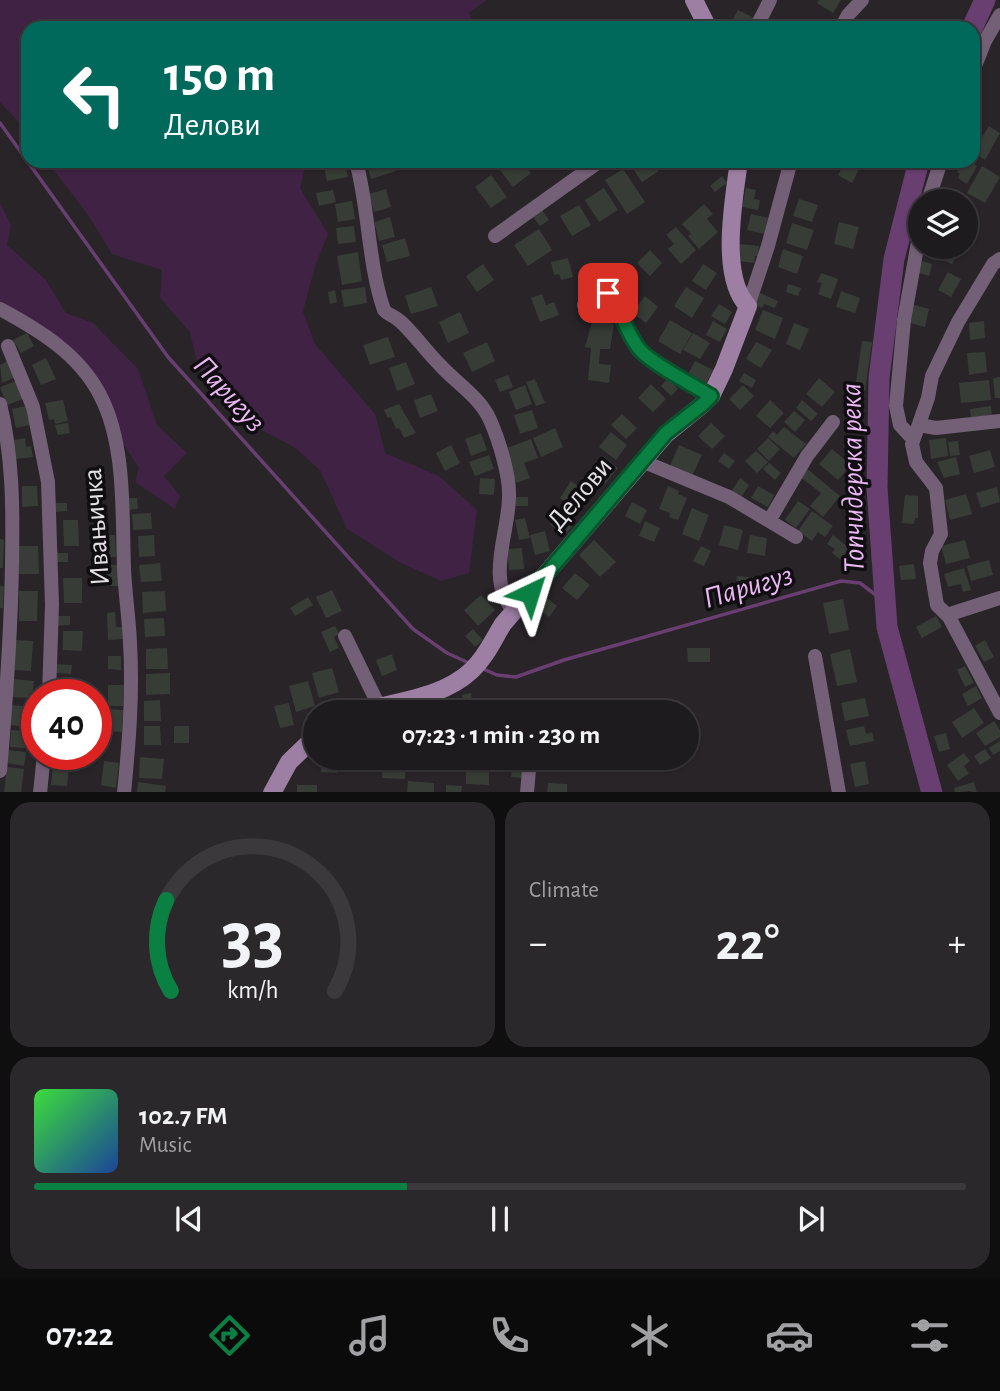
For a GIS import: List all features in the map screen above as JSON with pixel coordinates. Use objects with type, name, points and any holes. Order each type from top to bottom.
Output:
[{"type":"street","points":[[694,0],[704,21]]},
{"type":"street","points":[[760,21],[771,0]]},
{"type":"street","points":[[845,21],[862,0]]},
{"type":"street","points":[[980,54],[1000,15]]},
{"type":"street","points":[[358,168],[364,191],[376,279],[385,312],[405,326],[445,371],[480,404],[492,426],[508,486],[509,500],[501,550],[501,574],[506,600],[514,611]]},
{"type":"street","points":[[495,236],[590,168]]},
{"type":"street","points":[[738,168],[730,237],[738,289],[748,306]]},
{"type":"street","name":"Делови","points":[[402,700],[447,688],[474,669],[503,624],[666,433],[711,396],[748,306],[789,168]]},
{"type":"street","points":[[932,189],[939,168]]},
{"type":"street","points":[[913,439],[900,425],[896,406],[904,320],[915,259]]},
{"type":"street","points":[[1000,259],[993,264],[958,321],[932,376],[912,450],[916,461],[936,488],[941,534],[932,551],[930,563],[937,605],[947,615],[1000,713]]},
{"type":"street","points":[[584,305],[606,294],[611,295],[622,322],[640,351],[711,396]]},
{"type":"street","name":"Ивањичка","points":[[0,309],[57,343],[90,380],[100,394],[109,415],[120,473],[124,581],[130,643],[131,712],[124,792]]},
{"type":"street","points":[[8,346],[33,407],[48,482],[52,605],[50,679]]},
{"type":"street","points":[[0,404],[12,477],[13,510],[7,692],[0,771]]},
{"type":"street","points":[[919,425],[936,428],[1000,421]]},
{"type":"street","points":[[769,521],[801,465],[833,422]]},
{"type":"street","points":[[642,461],[719,492],[796,537]]},
{"type":"street","points":[[947,615],[1000,598]]},
{"type":"street","points":[[345,636],[376,700]]},
{"type":"street","points":[[815,656],[839,792]]},
{"type":"street","points":[[273,792],[289,762],[303,749]]},
{"type":"street","points":[[40,792],[42,770]]},
{"type":"street","points":[[527,792],[529,770]]},
{"type":"shaded area","points":[[0,0],[487,0],[469,13],[472,21],[21,21],[21,124],[0,102]]},
{"type":"shaded area","points":[[52,168],[305,168],[300,188],[328,234],[315,266],[303,312],[315,344],[375,414],[385,453],[439,476],[477,510],[469,573],[441,581],[401,563],[347,529],[320,470],[294,447],[239,418],[227,398],[198,368],[190,332],[160,298],[162,270],[112,254],[88,215]]},
{"type":"shaded area","points":[[0,203],[11,225],[7,245],[45,279],[66,313],[93,323],[138,369],[157,425],[187,453],[164,476],[180,496],[175,509],[135,482],[139,468],[126,448],[115,442],[109,415],[75,362],[0,309]]},
{"type":"building","points":[[819,0],[841,0],[833,13],[817,3]]},
{"type":"building","points":[[738,10],[754,18],[752,21],[733,19]]},
{"type":"building","points":[[989,126],[1000,133],[985,160],[980,157],[980,141]]},
{"type":"building","points":[[982,166],[1000,177],[985,203],[978,199],[978,189],[969,189]]},
{"type":"building","points":[[324,168],[346,168],[348,177],[327,181]]},
{"type":"building","points":[[368,168],[395,168],[396,171],[371,179]]},
{"type":"building","points":[[527,168],[531,173],[513,187],[500,170]]},
{"type":"building","points":[[632,168],[657,168],[659,171],[642,182]]},
{"type":"building","points":[[842,168],[859,169],[852,183],[838,175]]},
{"type":"building","points":[[960,168],[976,168],[967,184],[958,178],[960,174],[957,172]]},
{"type":"building","points":[[623,169],[645,202],[627,214],[605,180]]},
{"type":"building","points":[[491,175],[507,197],[491,208],[475,187]]},
{"type":"building","points":[[722,176],[727,183],[715,192],[710,186]]},
{"type":"building","points":[[604,188],[618,210],[599,222],[585,200]]},
{"type":"building","points":[[746,188],[756,190],[754,199],[760,200],[758,210],[742,207]]},
{"type":"building","points":[[386,189],[391,207],[374,212],[369,194]]},
{"type":"building","points":[[333,190],[336,202],[319,206],[316,193]]},
{"type":"building","points":[[799,199],[818,205],[812,222],[793,216]]},
{"type":"building","points":[[352,201],[355,219],[338,222],[335,204]]},
{"type":"building","points":[[704,204],[713,214],[707,219],[718,232],[699,249],[682,224]]},
{"type":"building","points":[[579,205],[591,225],[572,236],[560,216]]},
{"type":"building","points":[[542,210],[549,220],[540,226],[533,217]]},
{"type":"building","points":[[751,214],[768,218],[764,234],[747,230]]},
{"type":"building","points":[[390,217],[395,237],[379,241],[374,222]]},
{"type":"building","points":[[839,222],[859,227],[853,249],[834,244]]},
{"type":"building","points":[[792,223],[814,230],[807,250],[786,243]]},
{"type":"building","points":[[354,226],[356,242],[338,244],[336,228]]},
{"type":"building","points":[[676,227],[696,250],[681,264],[668,249],[674,244],[666,235]]},
{"type":"building","points":[[539,229],[552,250],[528,266],[514,245]]},
{"type":"building","points":[[405,238],[410,256],[387,262],[382,245]]},
{"type":"building","points":[[740,244],[759,246],[754,263],[738,261]]},
{"type":"building","points":[[783,249],[803,256],[797,274],[778,267]]},
{"type":"building","points":[[650,250],[662,263],[650,276],[637,263]]},
{"type":"building","points":[[358,252],[362,281],[342,285],[337,256]]},
{"type":"building","points":[[568,258],[573,277],[561,280],[559,274],[554,275],[551,262]]},
{"type":"building","points":[[941,259],[954,259],[952,264]]},
{"type":"building","points":[[922,261],[932,264],[929,276],[919,273]]},
{"type":"building","points":[[483,264],[494,280],[477,292],[466,276]]},
{"type":"building","points":[[703,264],[717,273],[706,290],[692,281]]},
{"type":"building","points":[[948,272],[961,279],[951,297],[938,290]]},
{"type":"building","points":[[821,273],[838,279],[831,299],[818,294],[822,283],[817,282]]},
{"type":"building","points":[[788,284],[801,288],[798,296],[786,292]]},
{"type":"building","points":[[365,287],[367,303],[344,307],[341,290]]},
{"type":"building","points":[[431,287],[438,306],[411,314],[405,296]]},
{"type":"building","points":[[686,287],[704,298],[692,318],[674,306]]},
{"type":"building","points":[[335,290],[337,302],[330,304],[328,292]]},
{"type":"building","points":[[841,291],[860,298],[855,313],[836,307]]},
{"type":"building","points":[[760,293],[778,301],[775,308],[764,304],[762,308],[755,305]]},
{"type":"building","points":[[542,294],[546,305],[554,302],[559,315],[540,322],[531,298]]},
{"type":"building","points":[[645,296],[658,307],[646,323],[632,313]]},
{"type":"building","points":[[719,304],[732,312],[725,324],[711,316]]},
{"type":"building","points":[[911,304],[929,309],[925,327],[907,322]]},
{"type":"building","points":[[763,310],[783,318],[775,339],[755,330]]},
{"type":"building","points":[[460,312],[469,333],[448,343],[439,322]]},
{"type":"building","points":[[593,318],[614,324],[610,349],[600,349],[599,364],[611,365],[609,383],[588,380],[591,348],[585,347]]},
{"type":"building","points":[[670,320],[692,333],[680,354],[658,341]]},
{"type":"building","points":[[713,321],[727,329],[720,342],[706,335]]},
{"type":"building","points":[[984,321],[985,338],[970,340],[969,323]]},
{"type":"building","points":[[794,323],[809,329],[800,350],[786,344]]},
{"type":"building","points":[[27,333],[34,346],[21,353],[13,340]]},
{"type":"building","points":[[693,333],[710,343],[700,359],[683,350]]},
{"type":"building","points":[[388,337],[395,357],[370,365],[363,345]]},
{"type":"building","points":[[862,341],[872,342],[865,391],[855,389]]},
{"type":"building","points":[[487,342],[495,361],[472,372],[463,353]]},
{"type":"building","points":[[756,342],[772,350],[761,368],[746,359]]},
{"type":"building","points":[[985,352],[987,372],[969,375],[967,353]]},
{"type":"building","points":[[46,358],[56,379],[41,385],[32,365]]},
{"type":"building","points":[[9,360],[16,377],[2,383],[0,365]]},
{"type":"building","points":[[695,361],[713,370],[705,386],[687,376]]},
{"type":"building","points":[[406,362],[415,384],[397,391],[389,368]]},
{"type":"building","points":[[744,373],[756,380],[752,388],[739,381]]},
{"type":"building","points":[[508,375],[513,387],[500,392],[495,380]]},
{"type":"building","points":[[1000,377],[1000,398],[995,398],[993,378]]},
{"type":"building","points":[[668,378],[678,389],[671,396],[661,386]]},
{"type":"building","points":[[819,378],[835,392],[822,407],[806,394]]},
{"type":"building","points":[[535,379],[545,403],[536,406],[526,382]]},
{"type":"building","points":[[989,380],[991,400],[961,403],[959,383]]},
{"type":"building","points":[[16,381],[23,399],[7,405],[0,387]]},
{"type":"building","points":[[651,384],[666,399],[653,412],[638,398]]},
{"type":"building","points":[[525,385],[532,404],[516,410],[509,392]]},
{"type":"building","points":[[743,385],[754,396],[740,410],[729,399]]},
{"type":"building","points":[[431,394],[438,411],[420,418],[414,400]]},
{"type":"building","points":[[63,400],[68,421],[55,424],[54,419],[49,420],[45,403]]},
{"type":"building","points":[[770,400],[784,413],[770,428],[756,416]]},
{"type":"building","points":[[802,400],[818,414],[811,421],[796,408]]},
{"type":"building","points":[[399,404],[416,433],[404,438],[384,410]]},
{"type":"building","points":[[26,406],[30,425],[16,428],[12,409]]},
{"type":"building","points":[[991,406],[992,417],[971,419],[970,409]]},
{"type":"building","points":[[532,410],[538,428],[520,434],[514,415]]},
{"type":"building","points":[[794,411],[805,420],[795,432],[784,422]]},
{"type":"building","points":[[622,414],[637,428],[626,439],[611,425]]},
{"type":"building","points":[[68,423],[70,433],[58,435],[55,425]]},
{"type":"building","points":[[711,423],[725,436],[712,449],[698,436]]},
{"type":"building","points":[[784,427],[806,444],[794,458],[768,437],[773,431],[777,435]]},
{"type":"building","points":[[555,428],[563,447],[541,457],[533,438]]},
{"type":"building","points":[[611,432],[627,445],[616,460],[599,447]]},
{"type":"building","points":[[481,433],[487,450],[471,456],[465,439]]},
{"type":"building","points":[[25,438],[26,447],[31,446],[33,457],[16,459],[14,440]]},
{"type":"building","points":[[768,438],[780,449],[769,461],[757,449]]},
{"type":"building","points":[[946,438],[948,456],[931,459],[929,440]]},
{"type":"building","points":[[531,439],[538,458],[524,463],[530,478],[516,483],[504,449]]},
{"type":"building","points":[[958,441],[960,455],[950,456],[948,442]]},
{"type":"building","points":[[451,445],[460,463],[445,471],[436,453]]},
{"type":"building","points":[[679,445],[702,455],[692,476],[670,466]]},
{"type":"building","points":[[832,449],[851,465],[838,480],[819,464]]},
{"type":"building","points":[[990,450],[995,467],[974,473],[969,456]]},
{"type":"building","points":[[756,451],[768,462],[757,473],[745,461]]},
{"type":"building","points":[[724,453],[735,461],[729,469],[718,461]]},
{"type":"building","points":[[489,455],[494,469],[475,476],[469,462]]},
{"type":"building","points":[[603,456],[618,468],[605,484],[590,472]]},
{"type":"building","points":[[956,457],[960,474],[944,478],[937,462]]},
{"type":"building","points":[[769,463],[781,473],[775,480],[763,469]]},
{"type":"building","points":[[806,468],[840,496],[823,517],[810,506],[821,493],[799,476]]},
{"type":"building","points":[[587,474],[595,480],[588,491],[580,485]]},
{"type":"building","points":[[480,478],[495,479],[494,495],[479,494]]},
{"type":"building","points":[[740,478],[749,485],[740,499],[731,492]]},
{"type":"building","points":[[571,481],[590,494],[579,511],[560,498]]},
{"type":"building","points":[[22,486],[37,486],[38,506],[22,507]]},
{"type":"building","points":[[668,486],[687,498],[678,520],[659,509]]},
{"type":"building","points":[[758,486],[774,495],[768,507],[751,498]]},
{"type":"building","points":[[997,487],[1000,502],[981,508],[976,493]]},
{"type":"building","points":[[966,494],[972,514],[950,520],[945,500]]},
{"type":"building","points":[[905,495],[918,496],[918,518],[915,518],[914,524],[902,523]]},
{"type":"building","points":[[516,497],[528,497],[528,506],[516,506]]},
{"type":"building","points":[[126,498],[137,498],[138,509],[127,510]]},
{"type":"building","points":[[798,501],[810,509],[796,528],[785,520]]},
{"type":"building","points":[[632,502],[647,510],[640,524],[625,516]]},
{"type":"building","points":[[54,503],[67,503],[67,511],[54,512]]},
{"type":"building","points":[[692,508],[709,515],[699,541],[682,534]]},
{"type":"building","points":[[812,511],[833,526],[825,537],[818,532],[812,541],[798,531]]},
{"type":"building","points":[[151,513],[152,529],[133,530],[132,514]]},
{"type":"building","points":[[561,514],[573,526],[563,537],[550,524]]},
{"type":"building","points":[[525,518],[530,538],[519,540],[515,520]]},
{"type":"building","points":[[63,520],[78,520],[79,546],[64,546]]},
{"type":"building","points":[[645,521],[660,528],[654,542],[639,536]]},
{"type":"building","points":[[724,525],[743,530],[738,550],[719,545]]},
{"type":"building","points":[[545,531],[550,551],[535,555],[530,535]]},
{"type":"building","points":[[103,535],[115,535],[116,557],[103,558]]},
{"type":"building","points":[[154,535],[155,556],[139,557],[138,536]]},
{"type":"building","points":[[750,535],[767,538],[765,556],[747,553]]},
{"type":"building","points":[[833,535],[849,548],[841,560],[832,553],[835,549],[827,544]]},
{"type":"building","points":[[0,539],[4,540],[3,568],[0,568]]},
{"type":"building","points":[[594,540],[616,562],[600,577],[579,555]]},
{"type":"building","points":[[965,540],[970,558],[946,564],[941,546]]},
{"type":"building","points":[[19,546],[38,546],[39,574],[19,574]]},
{"type":"building","points":[[701,546],[711,551],[704,566],[693,561]]},
{"type":"building","points":[[522,548],[524,569],[509,570],[507,549]]},
{"type":"building","points":[[55,553],[68,553],[68,562],[55,562]]},
{"type":"building","points":[[989,560],[993,575],[971,581],[967,566]]},
{"type":"building","points":[[160,563],[162,581],[141,582],[139,565]]},
{"type":"building","points":[[914,564],[916,579],[901,580],[899,566]]},
{"type":"building","points":[[104,565],[119,565],[119,586],[104,586]]},
{"type":"building","points":[[964,568],[971,590],[963,592],[961,584],[948,587],[944,574]]},
{"type":"building","points":[[575,573],[590,585],[577,600],[562,588]]},
{"type":"building","points":[[737,576],[759,578],[759,589],[736,587]]},
{"type":"building","points":[[63,578],[82,578],[82,603],[64,603]]},
{"type":"building","points":[[0,586],[4,586],[3,608],[0,608]]},
{"type":"building","points":[[332,590],[342,611],[326,618],[316,597]]},
{"type":"building","points":[[19,591],[38,591],[37,621],[19,621]]},
{"type":"building","points":[[165,591],[166,611],[143,613],[142,592]]},
{"type":"building","points":[[542,594],[557,606],[549,617],[534,605]]},
{"type":"building","points":[[481,595],[495,610],[478,626],[464,610]]},
{"type":"building","points":[[308,597],[313,605],[295,616],[290,608]]},
{"type":"building","points":[[843,599],[849,630],[829,634],[823,603]]},
{"type":"building","points":[[115,612],[116,627],[122,627],[123,639],[108,640],[107,613]]},
{"type":"building","points":[[55,616],[70,616],[70,625],[55,626]]},
{"type":"building","points":[[936,616],[942,627],[922,638],[916,627]]},
{"type":"building","points":[[164,618],[165,636],[145,637],[144,619]]},
{"type":"building","points":[[335,626],[339,634],[334,637],[339,648],[330,652],[321,632]]},
{"type":"building","points":[[473,629],[483,640],[475,647],[465,636]]},
{"type":"building","points":[[63,631],[83,631],[82,651],[63,650]]},
{"type":"building","points":[[15,640],[33,641],[31,671],[14,670]]},
{"type":"building","points":[[985,640],[994,657],[984,662],[975,646]]},
{"type":"building","points":[[167,648],[168,669],[146,669],[146,649]]},
{"type":"building","points":[[687,648],[710,648],[710,662],[688,662]]},
{"type":"building","points":[[850,649],[857,682],[837,686],[830,654]]},
{"type":"building","points":[[392,654],[397,670],[382,676],[376,660]]},
{"type":"building","points":[[108,656],[121,656],[121,670],[108,669]]},
{"type":"building","points":[[55,664],[72,665],[71,674],[55,673]]},
{"type":"building","points":[[965,666],[974,683],[965,687],[957,670]]},
{"type":"building","points":[[332,668],[339,692],[319,698],[312,673]]},
{"type":"building","points":[[170,673],[170,694],[146,695],[146,674]]},
{"type":"building","points":[[13,679],[21,680],[21,697],[11,697]]},
{"type":"building","points":[[308,681],[313,700],[303,700],[303,710],[296,712],[289,686]]},
{"type":"building","points":[[112,685],[124,685],[123,706],[112,706]]},
{"type":"building","points":[[976,686],[982,698],[968,706],[962,694]]},
{"type":"building","points":[[471,693],[472,700],[463,700],[462,695]]},
{"type":"building","points":[[865,698],[869,716],[845,721],[841,703]]},
{"type":"building","points":[[160,700],[161,721],[144,721],[144,701]]},
{"type":"building","points":[[289,703],[294,725],[280,728],[274,706]]},
{"type":"building","points":[[12,705],[21,706],[21,726],[10,725]]},
{"type":"building","points":[[974,708],[984,723],[962,738],[952,722]]},
{"type":"building","points":[[112,709],[123,710],[122,732],[112,731]]},
{"type":"building","points":[[994,721],[1000,730],[1000,737],[985,746],[976,733]]},
{"type":"building","points":[[144,726],[160,726],[161,745],[144,745]]},
{"type":"building","points":[[174,726],[189,726],[189,743],[174,743]]},
{"type":"building","points":[[864,726],[866,734],[872,732],[874,741],[850,746],[846,730]]},
{"type":"building","points":[[11,730],[21,731],[21,748],[10,747]]},
{"type":"building","points":[[946,733],[950,749],[939,752],[934,736]]},
{"type":"building","points":[[1000,741],[1000,751],[993,755],[989,748]]},
{"type":"building","points":[[985,749],[991,758],[980,765],[974,756]]},
{"type":"building","points":[[8,750],[21,751],[21,765],[7,763]]},
{"type":"building","points":[[964,753],[970,761],[964,766],[969,773],[958,781],[947,765]]},
{"type":"building","points":[[140,757],[164,759],[162,779],[139,778]]},
{"type":"building","points":[[865,761],[869,784],[855,787],[850,764]]},
{"type":"building","points":[[112,762],[119,763],[116,788],[101,785],[103,770],[112,770]]},
{"type":"building","points":[[7,767],[24,770],[21,792],[4,792]]},
{"type":"building","points":[[52,770],[69,770],[67,786],[51,785]]},
{"type":"building","points":[[321,770],[337,770],[337,773]]},
{"type":"building","points":[[382,770],[406,770],[405,779],[382,778]]},
{"type":"building","points":[[466,770],[489,770],[489,785],[466,784]]},
{"type":"building","points":[[512,770],[524,770],[523,778],[511,777]]},
{"type":"building","points":[[408,781],[434,783],[434,792],[407,792]]},
{"type":"building","points":[[138,782],[166,786],[165,792],[137,792]]},
{"type":"building","points":[[974,782],[977,792],[955,792],[954,788]]},
{"type":"building","points":[[548,783],[567,784],[567,792],[547,792]]},
{"type":"building","points":[[297,785],[317,785],[317,792],[297,792]]},
{"type":"building","points":[[446,785],[462,786],[461,792],[446,792]]},
{"type":"waterway","name":"Топчидерска река","points":[[975,21],[985,0]]},
{"type":"waterway","name":"Паригуз","points":[[0,123],[21,152]]},
{"type":"waterway","name":"Паригуз","points":[[32,168],[168,357],[413,629],[447,653],[471,664]]},
{"type":"waterway","name":"Топчидерска река","points":[[917,168],[894,259],[879,378],[877,488],[887,627],[932,792]]},
{"type":"waterway","name":"Паригуз","points":[[481,668],[497,675],[516,677],[564,660],[841,581],[860,583],[885,602]]},
{"type":"route","points":[[530,593],[666,433],[711,396],[640,351],[608,293]]}]
